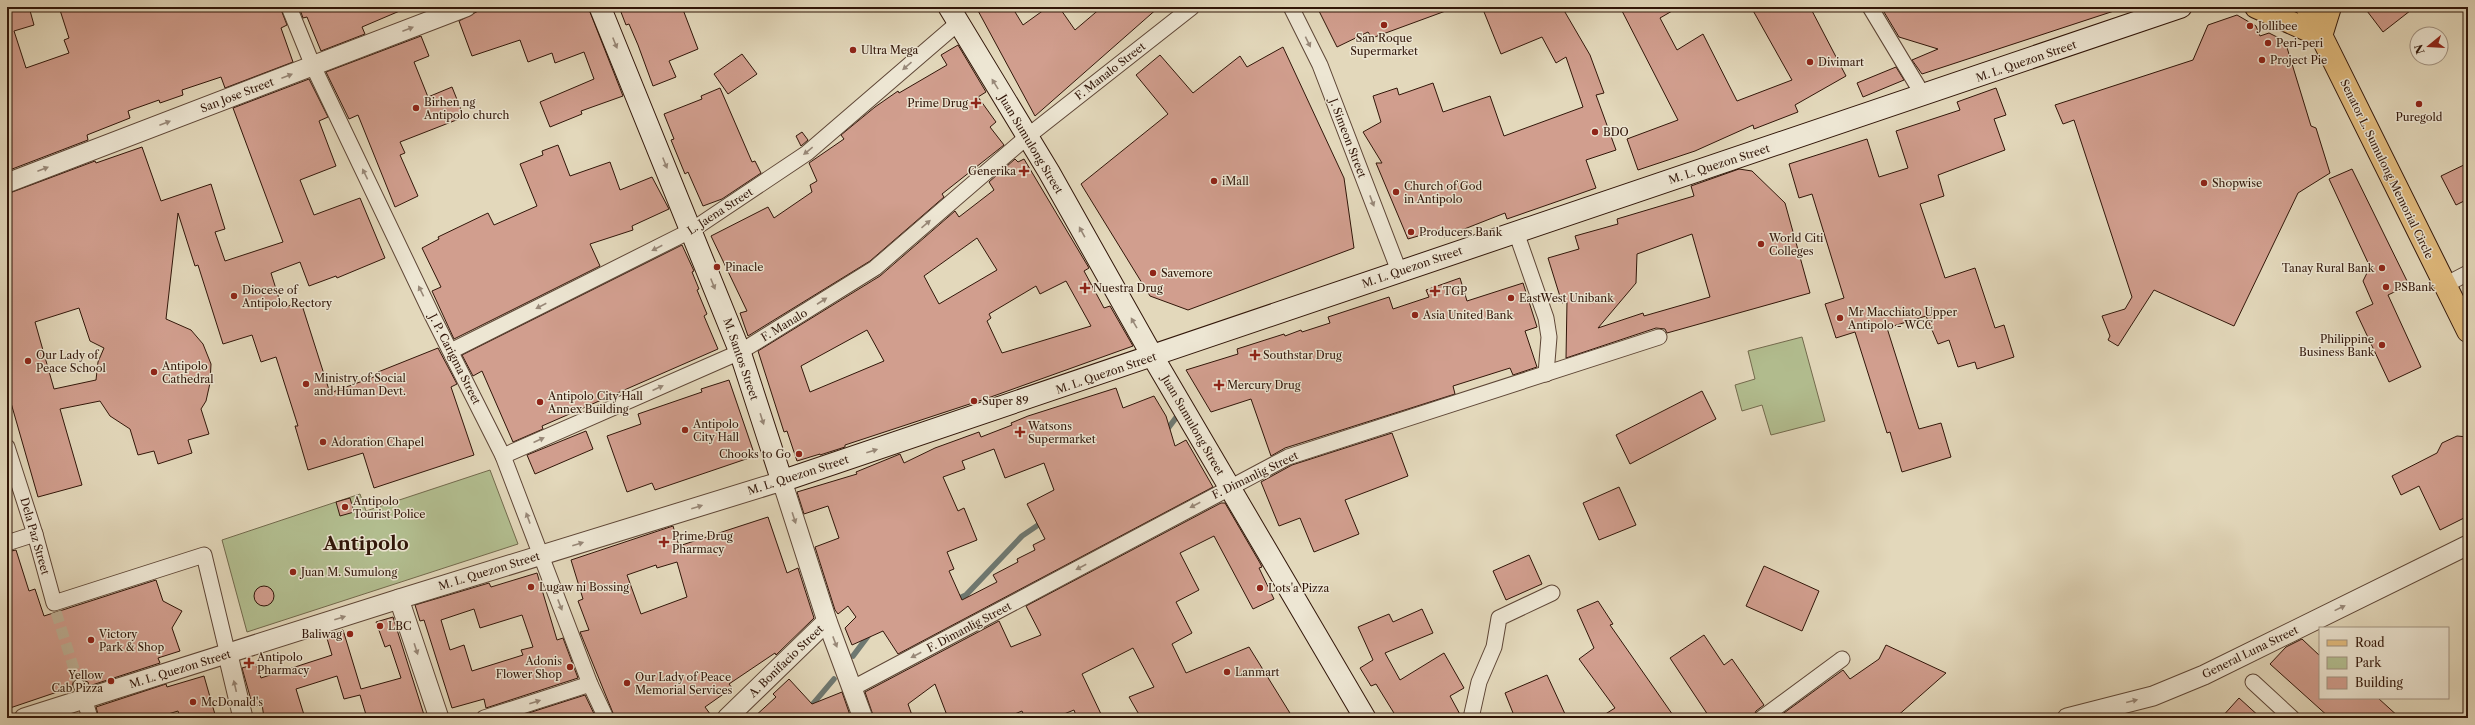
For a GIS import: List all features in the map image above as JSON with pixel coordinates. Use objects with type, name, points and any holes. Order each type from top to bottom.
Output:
[{"type":"main road","name":"M. Santos Street","points":[[600,7],[692,230],[740,352],[782,481]]},
{"type":"main road","name":"M. L. Quezon Street","points":[[782,481],[1153,357],[1400,271],[1923,96],[2181,7]]},
{"type":"main road","points":[[2256,7],[2321,36],[2330,7]]},
{"type":"main road","name":"Senator L. Sumulong Memorial Circle","points":[[2307,7],[2468,331]]},
{"type":"main road","name":"Juan Sumulong Street","points":[[953,15],[1028,136],[1153,357],[1365,718]]},
{"type":"street","name":"J. P. Carigma Street","points":[[289,7],[313,66],[503,456],[590,684],[606,718]]},
{"type":"street","name":"San Jose Street","points":[[7,182],[466,7]]},
{"type":"street","name":"F. Manalo Street","points":[[1028,136],[1192,7]]},
{"type":"street","name":"J. Simeon Street","points":[[1291,7],[1320,66],[1400,271]]},
{"type":"street","points":[[1870,7],[1923,96]]},
{"type":"street","name":"L. Jaena Street","points":[[451,351],[692,230],[806,153],[953,15]]},
{"type":"street","name":"F. Manalo","points":[[503,456],[740,352],[875,268],[1028,136]]},
{"type":"street","points":[[1516,232],[1546,318],[1549,336],[1546,374]]},
{"type":"street","points":[[2445,285],[2468,273]]},
{"type":"street","name":"F. Dimanlig Street","points":[[853,688],[1288,457],[1659,337]]},
{"type":"street","name":"Dela Paz Street","points":[[7,447],[35,534],[55,607],[204,555],[228,655]]},
{"type":"street","name":"M. L. Quezon Street","points":[[24,718],[81,691],[228,655],[399,599],[782,481]]},
{"type":"street","name":"M. Santos Street","points":[[782,481],[827,622],[863,718]]},
{"type":"street","points":[[7,543],[35,534]]},
{"type":"street","name":"General Luna Street","points":[[2067,718],[2153,696],[2204,675],[2468,545]]},
{"type":"street","points":[[1471,718],[1479,682],[1494,647],[1499,618],[1552,593]]},
{"type":"street","points":[[399,599],[439,718]]},
{"type":"street","name":"A. Bonifacio Street","points":[[727,718],[827,622]]},
{"type":"street","points":[[228,655],[243,718]]},
{"type":"street","points":[[1762,718],[1842,659]]},
{"type":"street","points":[[2253,682],[2292,718]]},
{"type":"street","points":[[484,718],[590,684]]},
{"type":"street","points":[[81,691],[90,718]]},
{"type":"green space","points":[[1802,337],[1825,421],[1771,435],[1762,405],[1742,411],[1735,385],[1755,379],[1748,351]]},
{"type":"green space","points":[[490,470],[518,544],[247,632],[222,540],[360,494],[366,511]]},
{"type":"building","points":[[7,7],[29,7],[34,25],[14,31],[26,68],[69,53],[64,40],[69,38],[59,7],[280,7],[287,25],[281,28],[293,62],[225,88],[221,77],[182,90],[183,95],[160,103],[159,100],[128,111],[130,118],[87,135],[88,140],[7,171]]},
{"type":"building","points":[[299,7],[409,7],[362,27],[365,34],[321,51],[307,17],[303,18]]},
{"type":"building","points":[[486,7],[588,7],[623,96],[581,111],[582,114],[550,127],[540,102],[594,79],[584,52],[555,63],[552,53],[528,62],[520,40],[472,56],[459,21]]},
{"type":"building","points":[[619,7],[682,7],[698,49],[669,61],[676,77],[653,86],[629,24],[626,25]]},
{"type":"building","points":[[976,7],[1012,7],[1023,25],[1048,7],[1059,7],[1075,30],[1102,7],[1159,7],[1035,116]]},
{"type":"building","points":[[1317,7],[1450,7],[1451,9],[1372,38],[1368,32],[1337,47]]},
{"type":"building","points":[[1482,7],[1562,7],[1590,55],[1604,93],[1596,95],[1616,150],[1586,160],[1596,188],[1507,219],[1505,213],[1444,237],[1442,229],[1408,239],[1376,163],[1382,163],[1363,132],[1381,122],[1373,96],[1397,88],[1399,95],[1433,83],[1443,112],[1490,96],[1504,136],[1583,107],[1566,57],[1556,63],[1542,37],[1501,54]]},
{"type":"building","points":[[1620,7],[1679,7],[1660,18],[1677,50],[1703,34],[1737,101],[1792,80],[1751,7],[1810,7],[1846,76],[1795,105],[1798,112],[1754,129],[1753,125],[1695,151],[1638,170],[1627,139],[1678,120]]},
{"type":"building","points":[[1881,7],[2116,7],[2117,10],[1922,74],[1912,60],[1938,49],[1899,37]]},
{"type":"building","points":[[2364,7],[2415,7],[2383,32]]},
{"type":"building","name":"Shopwise","points":[[2237,15],[2256,26],[2260,36],[2269,33],[2285,41],[2311,126],[2316,128],[2330,173],[2298,193],[2234,326],[2154,290],[2118,346],[2108,340],[2110,336],[2102,316],[2125,309],[2132,297],[2074,120],[2063,124],[2055,105],[2193,60],[2208,25]]},
{"type":"building","points":[[421,36],[429,56],[414,62],[428,97],[452,87],[464,117],[400,142],[405,153],[400,155],[418,196],[395,207],[358,115],[349,119],[326,72]]},
{"type":"building","points":[[958,45],[986,92],[978,97],[996,122],[990,127],[1004,145],[942,194],[944,197],[870,261],[748,336],[740,313],[747,311],[711,236],[768,207],[774,218],[812,192],[810,185],[817,181],[809,163],[844,139],[841,135],[875,107],[898,91],[899,93],[947,65],[941,55]]},
{"type":"building","name":"iMall","points":[[1283,47],[1344,178],[1354,248],[1188,310],[1150,296],[1081,184],[1168,114],[1136,75],[1160,55],[1193,93],[1240,56],[1247,67]]},
{"type":"building","points":[[742,54],[757,74],[728,94],[714,74]]},
{"type":"building","points":[[1896,67],[1904,80],[1863,97],[1857,83]]},
{"type":"building","points":[[309,79],[328,117],[319,121],[336,166],[300,180],[314,215],[360,198],[385,258],[337,278],[336,276],[309,286],[300,262],[271,273],[282,308],[301,302],[330,393],[379,375],[378,372],[438,348],[457,384],[451,387],[474,455],[374,488],[363,453],[308,470],[295,426],[298,426],[276,357],[261,362],[252,335],[223,344],[198,265],[195,266],[178,213],[166,319],[191,330],[203,344],[211,364],[210,383],[206,401],[201,409],[209,434],[188,440],[192,453],[158,464],[154,451],[138,455],[130,429],[110,416],[100,401],[60,409],[82,485],[38,497],[7,389],[7,194],[95,161],[96,163],[142,147],[161,201],[211,184],[225,229],[215,232],[225,261],[283,242],[233,108]],"holes":[[[79,308],[90,341],[104,348],[98,362],[96,380],[54,389],[35,322]]]},
{"type":"building","points":[[720,88],[752,162],[755,161],[761,173],[722,199],[703,206],[688,172],[685,174],[671,140],[674,139],[664,114],[702,99],[701,96]]},
{"type":"building","points":[[1996,88],[2006,115],[1994,119],[2005,150],[1938,175],[1944,196],[1920,204],[1945,278],[1975,268],[1995,328],[2004,325],[2014,357],[1977,369],[1975,362],[1958,367],[1949,340],[1938,344],[1926,316],[1887,328],[1919,429],[1941,423],[1951,457],[1902,472],[1890,432],[1887,433],[1855,332],[1836,338],[1825,304],[1844,298],[1812,194],[1799,198],[1789,164],[1867,139],[1879,177],[1908,168],[1896,131],[1960,110],[1957,102]]},
{"type":"building","points":[[802,132],[808,140],[801,146],[796,136]]},
{"type":"building","points":[[558,145],[570,176],[610,162],[620,190],[652,177],[669,209],[632,226],[633,230],[590,244],[600,266],[454,339],[432,291],[441,287],[422,248],[439,239],[438,237],[488,213],[494,225],[537,206],[520,164],[543,155],[542,151]]},
{"type":"building","points":[[1015,159],[1018,162],[1024,159],[1089,268],[1084,271],[1104,308],[1110,306],[1133,346],[988,398],[845,445],[845,447],[797,461],[787,431],[784,432],[758,351],[880,276],[955,211],[959,217],[994,190],[989,182]],"holes":[[[977,238],[997,270],[939,304],[924,276]],[[1066,281],[1091,326],[1002,353],[987,321],[991,318],[989,314],[1036,286],[1040,294]],[[867,330],[884,361],[810,392],[801,366]]]},
{"type":"building","points":[[2468,163],[2468,199],[2456,205],[2441,176]]},
{"type":"building","points":[[1739,169],[1752,171],[1785,203],[1810,293],[1667,333],[1665,329],[1656,328],[1566,358],[1567,301],[1562,303],[1548,258],[1579,249],[1575,236],[1618,224],[1617,219],[1694,196],[1691,186]],"holes":[[[1692,234],[1710,297],[1644,316],[1643,313],[1598,328],[1636,283],[1637,254]]]},
{"type":"building","points":[[2352,169],[2409,285],[2388,295],[2421,367],[2389,382],[2356,312],[2373,304],[2363,281],[2370,267],[2329,179]]},
{"type":"building","points":[[682,245],[694,271],[692,272],[699,289],[697,290],[707,314],[704,316],[718,349],[542,426],[543,429],[513,442],[482,371],[473,376],[462,355]]},
{"type":"building","points":[[1460,278],[1467,301],[1523,283],[1537,327],[1525,331],[1537,367],[1513,375],[1510,368],[1453,386],[1455,394],[1285,448],[1271,456],[1251,399],[1211,412],[1186,370],[1238,354],[1237,349],[1284,334],[1285,336],[1301,330],[1302,332],[1330,323],[1328,317],[1389,297],[1393,309],[1429,297],[1426,290]]},
{"type":"building","name":"Antipolo City Hall","points":[[729,380],[755,456],[655,490],[652,483],[627,492],[607,436],[641,424],[638,414],[702,392],[701,389]]},
{"type":"building","points":[[1116,388],[1123,408],[1154,396],[1166,416],[1175,446],[1186,440],[1213,487],[898,654],[883,631],[852,645],[845,628],[856,617],[848,606],[838,614],[835,610],[815,547],[839,538],[828,506],[804,514],[797,492],[857,474],[856,472],[900,454],[904,463],[935,448],[979,432],[981,437],[1012,425],[1011,423],[1028,416]],"holes":[[[994,449],[1005,478],[1044,463],[1054,490],[1027,504],[1045,539],[1033,545],[1035,550],[1017,559],[1018,562],[993,575],[997,582],[962,600],[949,571],[954,569],[947,552],[977,540],[964,508],[958,511],[943,477],[965,469],[962,461]]]},
{"type":"building","points":[[1702,391],[1716,419],[1630,464],[1616,435]]},
{"type":"building","points":[[586,431],[593,449],[535,474],[527,455]]},
{"type":"building","points":[[1392,433],[1408,476],[1345,500],[1359,534],[1314,552],[1300,518],[1279,526],[1261,482],[1292,465]]},
{"type":"building","points":[[2457,436],[2468,437],[2468,516],[2440,530],[2419,486],[2401,495],[2392,476],[2437,453],[2442,443]]},
{"type":"building","points":[[1619,487],[1636,525],[1599,540],[1583,503]]},
{"type":"building","name":"Antipolo Tourist Police","points":[[350,498],[354,512],[340,516],[336,502]]},
{"type":"building","points":[[1221,503],[1225,503],[1260,563],[1262,567],[1259,568],[1274,599],[1253,609],[1214,536],[1180,553],[1199,590],[1176,602],[1192,633],[1172,644],[1186,673],[1249,647],[1293,718],[1141,718],[1129,697],[1154,687],[1133,648],[1082,674],[1101,714],[1092,718],[1077,718],[1074,710],[1054,718],[1025,718],[1022,711],[1005,718],[948,718],[935,684],[908,704],[913,718],[874,718],[865,692],[999,621],[1011,647],[1041,635],[1026,606]]},
{"type":"building","points":[[768,517],[787,573],[798,568],[814,618],[776,655],[775,653],[729,684],[732,688],[705,707],[713,718],[615,718],[580,632],[589,630],[578,601],[583,599],[571,560],[673,526],[679,546]],"holes":[[[677,562],[687,597],[641,614],[627,575],[656,565],[657,568]]]},
{"type":"building","name":"Victory Park & Shop","points":[[16,550],[29,591],[35,589],[44,616],[156,580],[163,601],[182,611],[172,628],[180,651],[158,658],[160,663],[89,686],[88,682],[77,678],[73,681],[72,687],[7,709],[7,552]]},
{"type":"building","points":[[1529,555],[1542,584],[1506,600],[1493,571]]},
{"type":"building","points":[[1764,566],[1819,591],[1802,631],[1746,606]]},
{"type":"building","points":[[537,573],[557,640],[563,638],[578,678],[486,708],[484,699],[452,708],[424,620],[420,621],[415,605],[489,583],[491,587]],"holes":[[[474,609],[480,628],[522,615],[533,647],[521,650],[523,655],[472,671],[464,645],[450,650],[441,620]]]},
{"type":"building","points":[[264,586],[271,589],[274,596],[271,603],[264,606],[257,603],[254,596],[257,589]]},
{"type":"building","points":[[1598,601],[1613,624],[1610,625],[1675,718],[1599,718],[1615,708],[1579,659],[1594,648],[1577,610]]},
{"type":"building","points":[[1422,609],[1433,633],[1385,653],[1400,680],[1444,653],[1464,688],[1450,696],[1462,718],[1397,718],[1376,684],[1371,686],[1360,668],[1373,660],[1358,627],[1389,614],[1393,622]]},
{"type":"building","points":[[393,617],[425,718],[367,718],[360,695],[344,699],[337,676],[296,689],[305,718],[264,718],[262,704],[253,707],[242,668],[256,664],[261,678],[332,655],[326,635],[343,630],[361,689],[401,678],[390,645],[385,647],[376,622]]},
{"type":"building","points":[[1704,635],[1724,665],[1732,659],[1764,705],[1756,711],[1753,718],[1710,718],[1670,658]]},
{"type":"building","points":[[2302,639],[2319,655],[2319,699],[2379,699],[2400,718],[2330,718],[2270,664],[2286,647]]},
{"type":"building","points":[[1886,645],[1946,673],[1895,718],[1777,718],[1843,670],[1850,679],[1879,659]]},
{"type":"building","points":[[1547,675],[1565,714],[1556,718],[1515,718],[1505,693]]},
{"type":"building","points":[[204,676],[216,718],[180,718],[178,711],[155,718],[99,718],[96,707],[166,684],[167,687]]},
{"type":"building","points":[[789,679],[812,704],[842,692],[851,718],[753,718],[776,697],[773,694]]},
{"type":"building","points":[[585,695],[596,718],[513,718]]},
{"type":"building","points":[[2239,698],[2261,718],[2221,718]]},
{"type":"waterway","points":[[1166,431],[1178,415]]},
{"type":"waterway","points":[[955,600],[966,595],[1022,536],[1044,521]]},
{"type":"waterway","points":[[853,656],[871,632]]},
{"type":"waterway","points":[[801,718],[834,679]]},
{"type":"tunnel","points":[[56,612],[79,685]]},
{"type":"place","name":"San Roque Supermarket","points":[[1384,25]]},
{"type":"place","name":"Jollibee","points":[[2250,26]]},
{"type":"place","name":"Peri-peri","points":[[2268,43]]},
{"type":"place","name":"Ultra Mega","points":[[853,50]]},
{"type":"place","name":"Project Pie","points":[[2262,60]]},
{"type":"place","name":"Divimart","points":[[1810,62]]},
{"type":"place","name":"Prime Drug","points":[[976,103]]},
{"type":"place","name":"Puregold","points":[[2419,104]]},
{"type":"place","name":"Birhen ng Antipolo church","points":[[416,108]]},
{"type":"place","name":"BDO","points":[[1595,132]]},
{"type":"place","name":"Generika","points":[[1024,171]]},
{"type":"place","name":"iMall","points":[[1214,181]]},
{"type":"place","name":"Shopwise","points":[[2204,183]]},
{"type":"place","name":"Church of God in Antipolo","points":[[1396,192]]},
{"type":"place","name":"Producers Bank","points":[[1411,232]]},
{"type":"place","name":"World Citi Colleges","points":[[1761,244]]},
{"type":"place","name":"Pinacle","points":[[717,267]]},
{"type":"place","name":"Tanay Rural Bank","points":[[2382,268]]},
{"type":"place","name":"Savemore","points":[[1153,273]]},
{"type":"place","name":"PSBank","points":[[2386,287]]},
{"type":"place","name":"Nuestra Drug","points":[[1085,288]]},
{"type":"place","name":"TGP","points":[[1435,291]]},
{"type":"place","name":"Diocese of Antipolo Rectory","points":[[234,296]]},
{"type":"place","name":"EastWest Unibank","points":[[1511,298]]},
{"type":"place","name":"Asia United Bank","points":[[1415,315]]},
{"type":"place","name":"Mr Macchiato Upper Antipolo - WCC","points":[[1840,318]]},
{"type":"place","name":"Philippine Business Bank","points":[[2382,345]]},
{"type":"place","name":"Southstar Drug","points":[[1255,355]]},
{"type":"place","name":"Our Lady of Peace School","points":[[28,361]]},
{"type":"place","name":"Antipolo Cathedral","points":[[154,372]]},
{"type":"place","name":"Ministry of Social and Human Devt.","points":[[306,384]]},
{"type":"place","name":"Mercury Drug","points":[[1219,385]]},
{"type":"place","name":"Super 89","points":[[974,401]]},
{"type":"place","name":"Antipolo City Hall Annex Building","points":[[540,402]]},
{"type":"place","name":"Antipolo City Hall","points":[[685,430]]},
{"type":"place","name":"Watsons Supermarket","points":[[1020,432]]},
{"type":"place","name":"Adoration Chapel","points":[[323,442]]},
{"type":"place","name":"Chooks to Go","points":[[799,454]]},
{"type":"place","name":"Antipolo Tourist Police","points":[[345,507]]},
{"type":"place","name":"Prime Drug Pharmacy","points":[[664,542]]},
{"type":"place","name":"Juan M. Sumulong","points":[[293,572]]},
{"type":"place","name":"Lugaw ni Bossing","points":[[531,587]]},
{"type":"place","name":"Lots'a Pizza","points":[[1260,588]]},
{"type":"place","name":"LBC","points":[[380,626]]},
{"type":"place","name":"Baliwag","points":[[350,634]]},
{"type":"place","name":"Victory Park & Shop","points":[[91,640]]},
{"type":"place","name":"Antipolo Pharmacy","points":[[249,663]]},
{"type":"place","name":"Adonis Flower Shop","points":[[570,667]]},
{"type":"place","name":"Lanmart","points":[[1227,672]]},
{"type":"place","name":"Yellow Cab Pizza","points":[[111,681]]},
{"type":"place","name":"Our Lady of Peace Memorial Services","points":[[627,683]]},
{"type":"place","name":"McDonald's","points":[[193,702]]},
{"type":"district","name":"Antipolo","points":[[366,543]]}]
